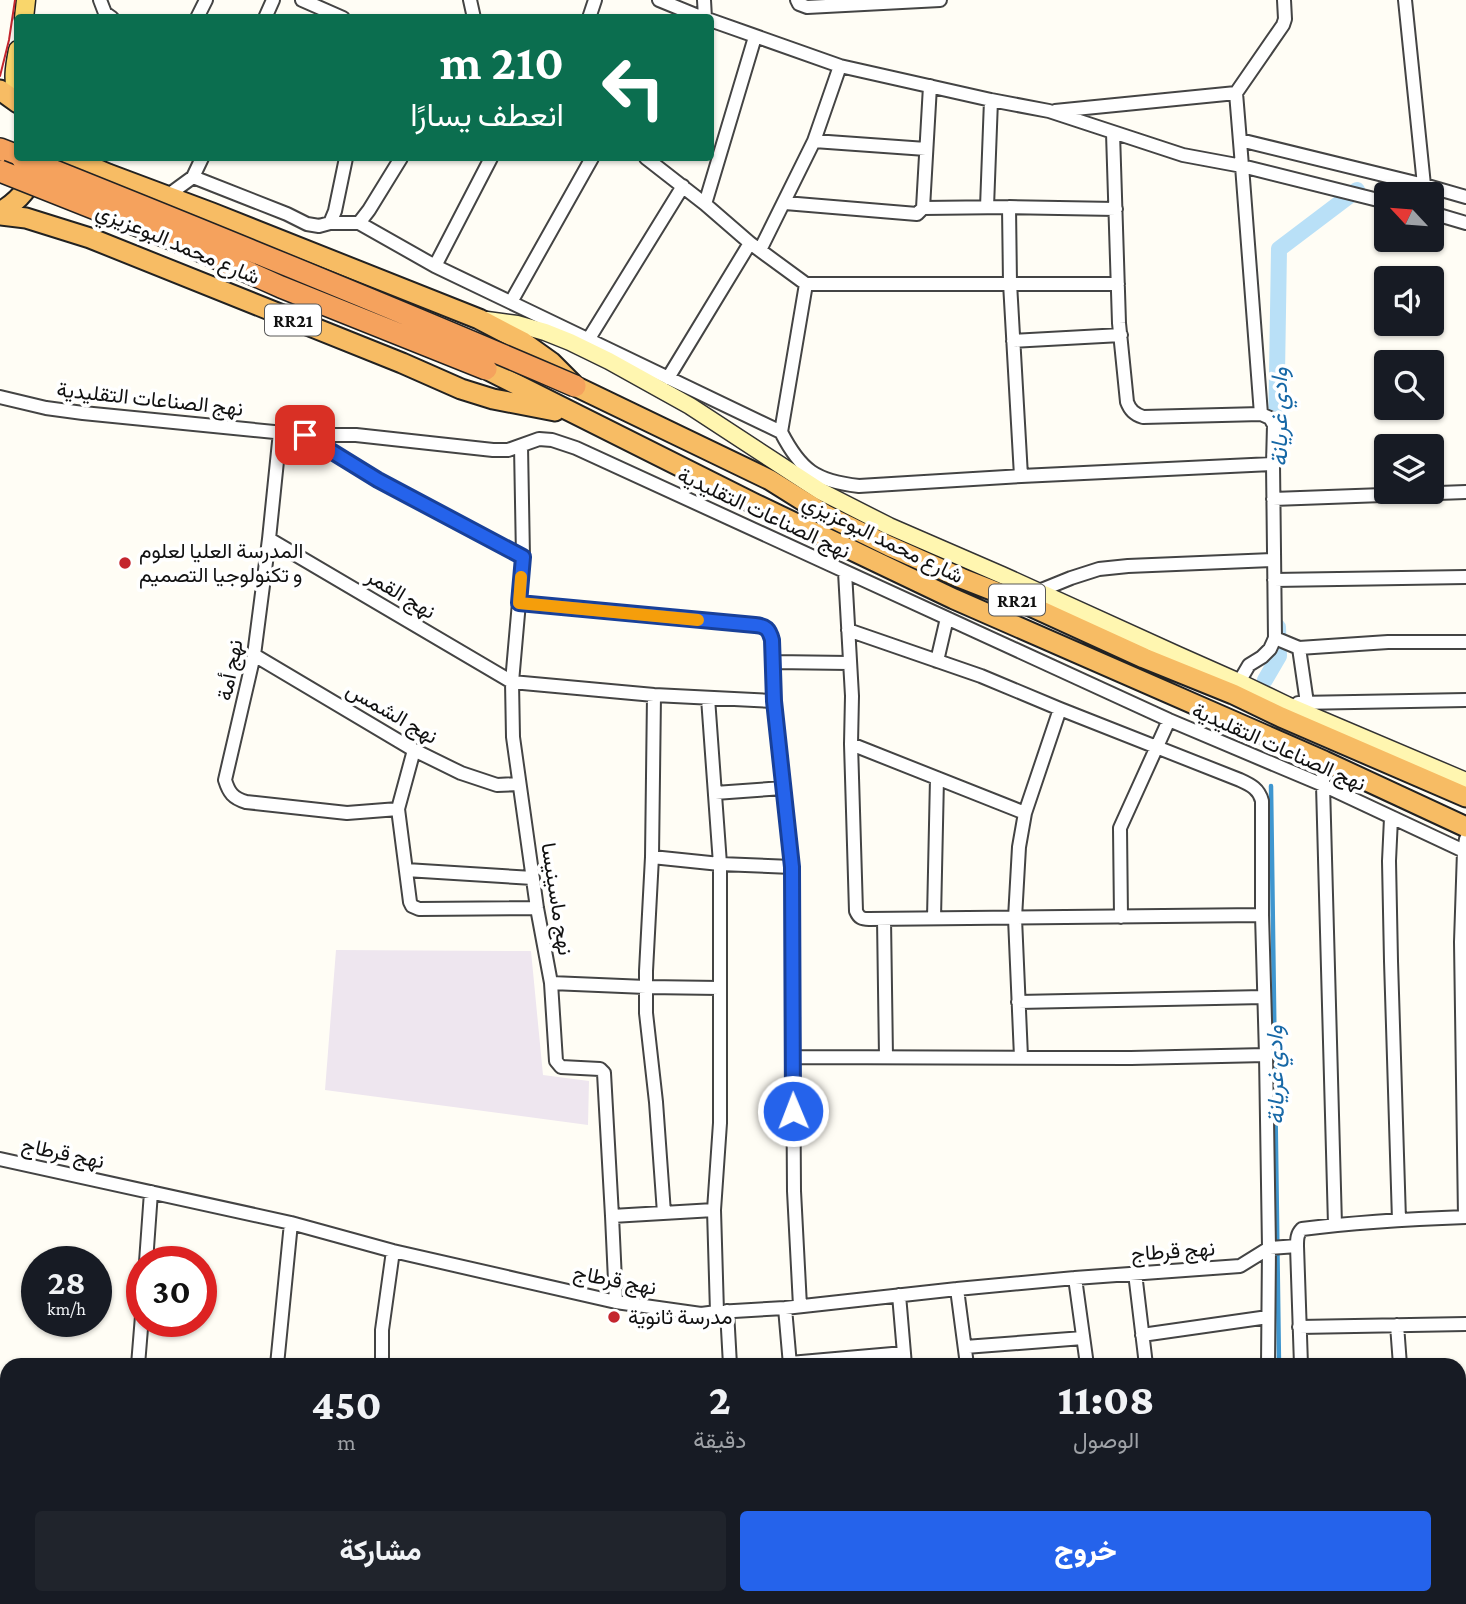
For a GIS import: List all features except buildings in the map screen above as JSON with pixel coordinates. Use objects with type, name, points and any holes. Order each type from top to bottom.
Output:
[{"type":"highway","name":"شارع محمد البوعزيزي","points":[[30,161],[415,317],[575,386],[769,480],[826,515],[889,546],[1144,658],[1233,694],[1284,711],[1466,797]]},
{"type":"highway","points":[[0,214],[24,192],[36,161]]},
{"type":"highway","name":"شارع محمد البوعزيزي","points":[[78,161],[479,319],[523,342],[551,362],[575,386]]},
{"type":"highway","name":"شارع محمد البوعزيزي","points":[[0,171],[486,369],[755,504],[954,599],[1324,761],[1466,827]]},
{"type":"highway","name":"شارع محمد البوعزيزي","points":[[0,214],[37,221],[90,239],[390,358],[461,389],[493,399],[587,419]]},
{"type":"main road","points":[[479,319],[517,324],[570,342],[691,406],[820,491],[889,527],[1239,682],[1284,711],[1466,781]]},
{"type":"street","points":[[302,0],[341,12]]},
{"type":"street","points":[[659,0],[680,13]]},
{"type":"street","points":[[797,0],[799,4],[807,7],[940,0]]},
{"type":"street","points":[[1261,414],[1236,93],[1283,25],[1284,0]]},
{"type":"street","points":[[1405,0],[1423,182]]},
{"type":"street","points":[[714,22],[840,66],[1049,111],[1183,155],[1242,166],[1374,199]]},
{"type":"street","points":[[705,204],[755,37]]},
{"type":"street","points":[[668,378],[785,203],[814,141],[840,66]]},
{"type":"street","points":[[923,208],[930,86]]},
{"type":"street","points":[[1049,111],[1236,93]]},
{"type":"street","points":[[987,207],[991,100]]},
{"type":"street","points":[[1113,133],[1121,335],[1127,402],[1130,409],[1143,417],[1261,414],[1270,418],[1275,428],[1275,638],[1270,649],[1249,665],[1239,682]]},
{"type":"street","points":[[1240,140],[1395,182]]},
{"type":"street","points":[[814,141],[926,149]]},
{"type":"street","points":[[167,196],[194,177],[201,161]]},
{"type":"street","points":[[330,223],[345,161]]},
{"type":"street","points":[[359,223],[399,161]]},
{"type":"street","points":[[435,266],[489,161]]},
{"type":"street","points":[[510,302],[590,161]]},
{"type":"street","points":[[650,161],[755,247],[806,284],[1118,284]]},
{"type":"street","points":[[194,177],[307,223],[319,226],[330,223],[359,223],[435,266],[781,432],[792,453],[806,469],[836,483],[859,486],[1273,464]]},
{"type":"street","points":[[588,340],[683,186]]},
{"type":"street","points":[[1444,193],[1466,197]]},
{"type":"street","points":[[785,203],[916,214],[923,208],[1116,209]]},
{"type":"street","points":[[1009,207],[1010,283],[1021,476]]},
{"type":"street","points":[[1444,217],[1466,223]]},
{"type":"street","points":[[781,432],[806,284]]},
{"type":"street","points":[[1013,341],[1121,335]]},
{"type":"street","name":"نهج الصناعات التقليدية","points":[[0,397],[83,413],[305,435],[356,435],[493,450],[508,450],[539,439],[552,440],[576,448],[1169,720],[1323,785],[1391,818],[1465,847]]},
{"type":"street","name":"نهج أمة","points":[[279,432],[254,655],[225,780],[228,792],[235,799],[246,803],[347,813],[398,809]]},
{"type":"street","points":[[305,435],[378,480],[523,557]]},
{"type":"street","name":"نهج ماسينيسا","points":[[521,446],[523,557],[512,682],[513,737],[518,784],[551,983],[556,1061],[562,1066],[600,1069],[604,1073],[612,1216]]},
{"type":"street","points":[[1273,499],[1466,492]]},
{"type":"street","name":"نهج القمر","points":[[269,539],[512,682]]},
{"type":"street","points":[[1017,600],[1099,569],[1274,559]]},
{"type":"street","points":[[845,572],[852,696],[851,744],[858,916],[862,919],[884,919],[1262,915]]},
{"type":"street","points":[[1274,580],[1466,577]]},
{"type":"street","points":[[519,603],[765,626],[770,631],[774,701],[792,867],[794,1191],[800,1306]]},
{"type":"street","points":[[937,661],[947,618]]},
{"type":"street","points":[[848,630],[981,676],[1240,780],[1255,788],[1261,795],[1270,1248],[1268,1358]]},
{"type":"street","points":[[1275,638],[1299,648],[1388,642],[1466,642]]},
{"type":"street","points":[[1299,648],[1307,703]]},
{"type":"street","name":"نهج الشمس","points":[[254,655],[414,750],[461,773],[497,785],[518,784]]},
{"type":"street","points":[[773,662],[849,663]]},
{"type":"street","points":[[512,682],[654,695],[774,701]]},
{"type":"street","points":[[654,695],[646,1013],[664,1213]]},
{"type":"street","points":[[708,698],[720,864],[720,1123],[714,1210],[722,1311],[729,1358]]},
{"type":"street","points":[[1284,711],[1291,703],[1466,700]]},
{"type":"street","points":[[1021,1057],[1015,918],[1019,847],[1025,813],[1060,709]]},
{"type":"street","points":[[1121,916],[1120,828],[1169,720]]},
{"type":"street","points":[[851,744],[1025,813]]},
{"type":"street","points":[[414,750],[398,809],[412,906],[419,909],[537,908]]},
{"type":"street","points":[[1324,761],[1335,1225]]},
{"type":"street","points":[[934,918],[937,778]]},
{"type":"street","points":[[715,793],[783,788]]},
{"type":"street","points":[[1391,818],[1389,861],[1399,1220]]},
{"type":"street","points":[[1301,1358],[1294,1246],[1302,1229],[1466,1217],[1461,942],[1465,847]]},
{"type":"street","points":[[652,857],[720,864],[792,867]]},
{"type":"street","points":[[407,870],[533,878]]},
{"type":"street","points":[[884,919],[886,1057]]},
{"type":"street","points":[[551,983],[720,988]]},
{"type":"street","points":[[1018,1002],[1264,998]]},
{"type":"street","points":[[792,1057],[1131,1058],[1266,1055]]},
{"type":"street","name":"نهج قرطاج","points":[[0,1159],[291,1223],[393,1251],[616,1302],[701,1314],[1075,1278],[1240,1266],[1270,1248]]},
{"type":"street","points":[[147,1246],[151,1192]]},
{"type":"street","points":[[616,1302],[612,1216],[714,1210]]},
{"type":"street","points":[[277,1358],[291,1223]]},
{"type":"street","points":[[1270,1248],[1294,1246]]},
{"type":"street","points":[[382,1358],[382,1330],[393,1251]]},
{"type":"street","points":[[1135,1273],[1145,1358]]},
{"type":"street","points":[[1075,1278],[1086,1358]]},
{"type":"street","points":[[957,1289],[966,1358]]},
{"type":"street","points":[[899,1295],[905,1358]]},
{"type":"street","points":[[785,1308],[789,1358]]},
{"type":"street","points":[[1142,1335],[1268,1317]]},
{"type":"street","points":[[1299,1327],[1466,1324]]},
{"type":"street","points":[[1397,1325],[1399,1358]]},
{"type":"street","points":[[139,1358],[140,1337]]},
{"type":"street","points":[[965,1347],[1083,1338]]},
{"type":"shaded area","points":[[336,950],[531,951],[543,1075],[589,1081],[588,1125],[325,1090]]},
{"type":"waterway","name":"وادي غريانة","points":[[1276,436],[1279,249],[1357,190]]},
{"type":"waterway","name":"وادي غريانة","points":[[1265,680],[1279,656],[1278,627]]},
{"type":"waterway","name":"وادي غريانة","points":[[1271,786],[1279,1358]]},
{"type":"tram line","points":[[0,76],[15,0]]},
{"type":"slow traffic","points":[[521,577],[519,603],[698,620]]},
{"type":"place","name":"المدرسة العليا لعلوم و تكنولوجيا التصميم","points":[[125,563]]},
{"type":"place","name":"مدرسة ثانوية","points":[[614,1317]]},
{"type":"route","points":[[305,435],[378,480],[523,557],[519,603],[765,626],[770,631],[774,701],[792,867],[793,1111]]}]
